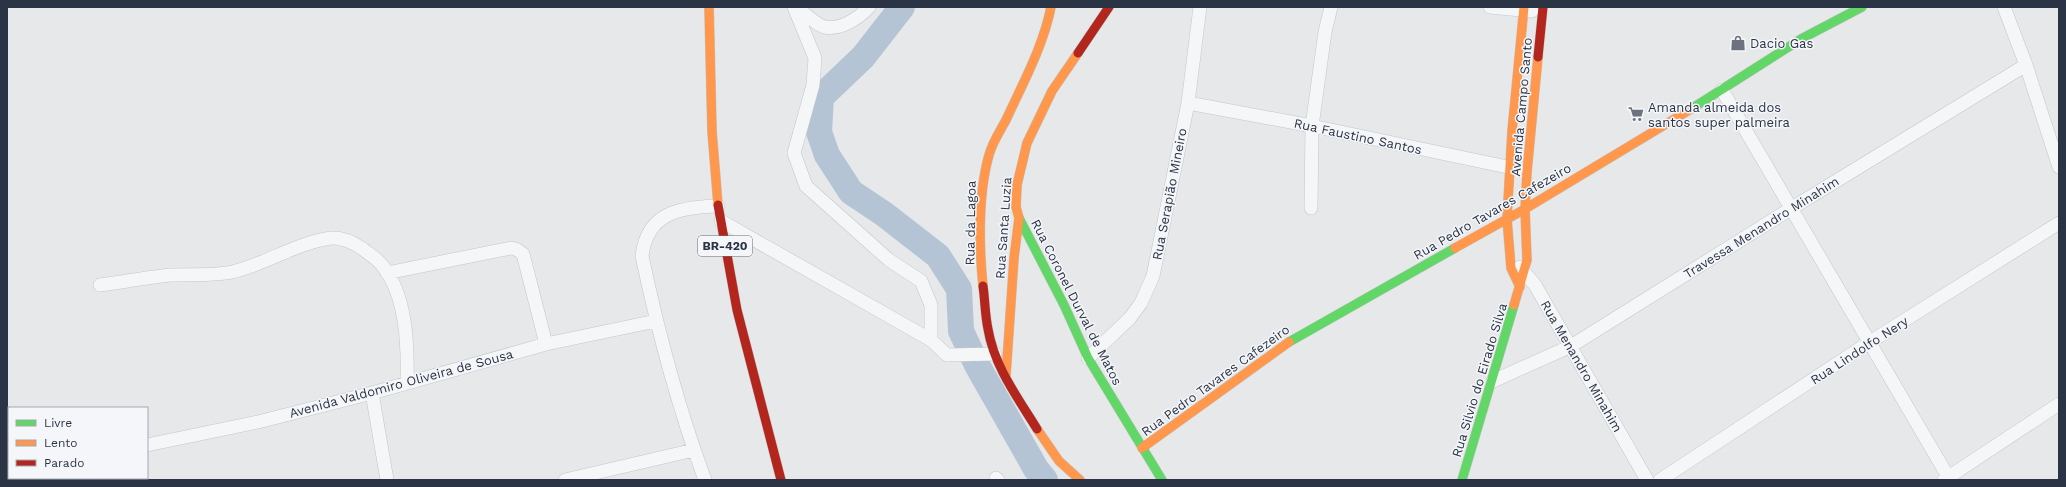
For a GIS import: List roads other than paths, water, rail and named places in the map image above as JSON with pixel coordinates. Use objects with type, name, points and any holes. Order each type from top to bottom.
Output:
[{"type":"street","name":"BR-420","points":[[709,7],[713,146],[718,206],[731,280],[781,480]]},
{"type":"street","points":[[799,8],[824,26],[838,26],[851,21],[864,13],[869,7]]},
{"type":"street","name":"Rua da Lagoa","points":[[1052,7],[1047,28],[1038,52],[989,154],[984,176],[981,206],[983,282],[988,330],[995,354],[1006,378],[1048,447],[1059,461],[1080,480]]},
{"type":"street","name":"Rua Santa Luzia","points":[[1006,378],[1014,258],[1019,218],[1016,207],[1017,185],[1027,143],[1052,91],[1109,7]]},
{"type":"street","name":"Rua Serapião Mineiro","points":[[1088,358],[1130,318],[1141,303],[1153,276],[1188,103],[1200,7]]},
{"type":"street","points":[[1310,208],[1312,126],[1325,32],[1331,7]]},
{"type":"street","points":[[1490,7],[1543,9]]},
{"type":"street","name":"Rua Pedro Tavares Cafezeiro","points":[[1142,448],[1285,344],[1525,209],[1722,90],[1801,39],[1862,7]]},
{"type":"street","points":[[2004,7],[2026,65],[2059,167]]},
{"type":"street","points":[[799,8],[815,58],[813,85],[794,153],[806,186],[889,260],[921,281],[931,305],[931,340]]},
{"type":"street","name":"Avenida Campo Santo","points":[[1520,287],[1514,277],[1509,259],[1507,219],[1524,8]]},
{"type":"street","name":"Avenida Campo Santo","points":[[1520,287],[1527,260],[1525,209],[1543,9]]},
{"type":"street","name":"Travessa Menandro Minahim","points":[[1493,381],[1571,346],[1792,208],[2026,65]]},
{"type":"street","points":[[1722,90],[1870,342],[1948,479],[2059,404]]},
{"type":"street","name":"Rua Faustino Santos","points":[[1188,103],[1312,126],[1528,172]]},
{"type":"street","points":[[705,480],[694,450],[656,321],[642,256],[643,246],[648,236],[654,226],[663,217],[675,211],[692,207],[718,206]]},
{"type":"street","name":"Rua Coronel Durval de Matos","points":[[1019,218],[1064,306],[1088,358],[1162,480]]},
{"type":"street","points":[[721,221],[931,340],[947,355],[995,354]]},
{"type":"street","name":"Rua Lindolfo Nery","points":[[1660,480],[1870,342],[2059,223]]},
{"type":"street","points":[[100,285],[162,276],[230,272],[252,267],[302,246],[334,238],[352,242],[375,258],[394,285],[406,329],[408,355],[407,384]]},
{"type":"street","points":[[387,274],[511,248],[516,249],[523,254],[546,344]]},
{"type":"street","name":"Rua Menandro Minahim","points":[[1509,259],[1525,271],[1535,285],[1646,480]]},
{"type":"street","name":"Rua Silvio do Eirado Silva","points":[[1462,480],[1520,287]]},
{"type":"street","name":"Avenida Valdomiro Oliveira de Sousa","points":[[148,445],[258,422],[407,384],[546,344],[656,321]]},
{"type":"street","points":[[372,393],[387,480]]},
{"type":"street","points":[[565,480],[694,450]]},
{"type":"waterway","points":[[902,7],[863,57],[821,97],[819,132],[827,155],[851,192],[884,214],[938,256],[959,289],[961,331],[977,365],[1036,469],[1045,480]]},
{"type":"place","name":"Dacio Gas","points":[[1738,43]]},
{"type":"place","name":"Amanda almeida dos santos super palmeira","points":[[1636,114]]}]
